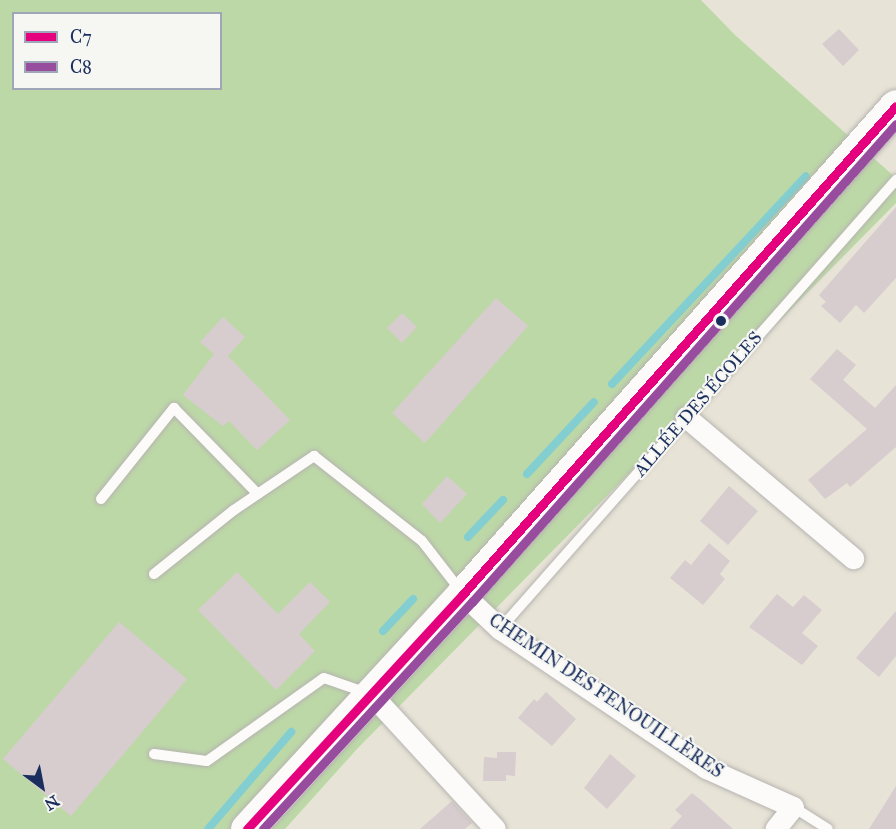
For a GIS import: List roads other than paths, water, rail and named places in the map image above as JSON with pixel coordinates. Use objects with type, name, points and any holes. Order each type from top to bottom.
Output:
[{"type":"main road","points":[[247,829],[463,594],[896,106]]},
{"type":"street","points":[[686,417],[853,558]]},
{"type":"street","name":"CHEMIN DES FENOUILLÈRES","points":[[463,594],[500,629],[706,768],[764,796],[793,807]]},
{"type":"street","points":[[370,694],[495,829]]},
{"type":"street","points":[[775,829],[793,807]]},
{"type":"lane","name":"ALLÉE DES ÉCOLES","points":[[500,629],[896,180]]},
{"type":"lane","points":[[101,499],[174,408],[258,494]]},
{"type":"lane","points":[[154,574],[258,494],[314,456],[422,541],[463,594]]},
{"type":"lane","points":[[154,754],[207,761],[324,678],[370,694]]},
{"type":"lane","points":[[793,807],[828,829]]},
{"type":"waterway","points":[[612,384],[806,176]]},
{"type":"waterway","points":[[527,474],[594,402]]},
{"type":"waterway","points":[[468,537],[503,500]]},
{"type":"waterway","points":[[383,631],[413,599]]},
{"type":"waterway","points":[[208,829],[291,732]]}]
